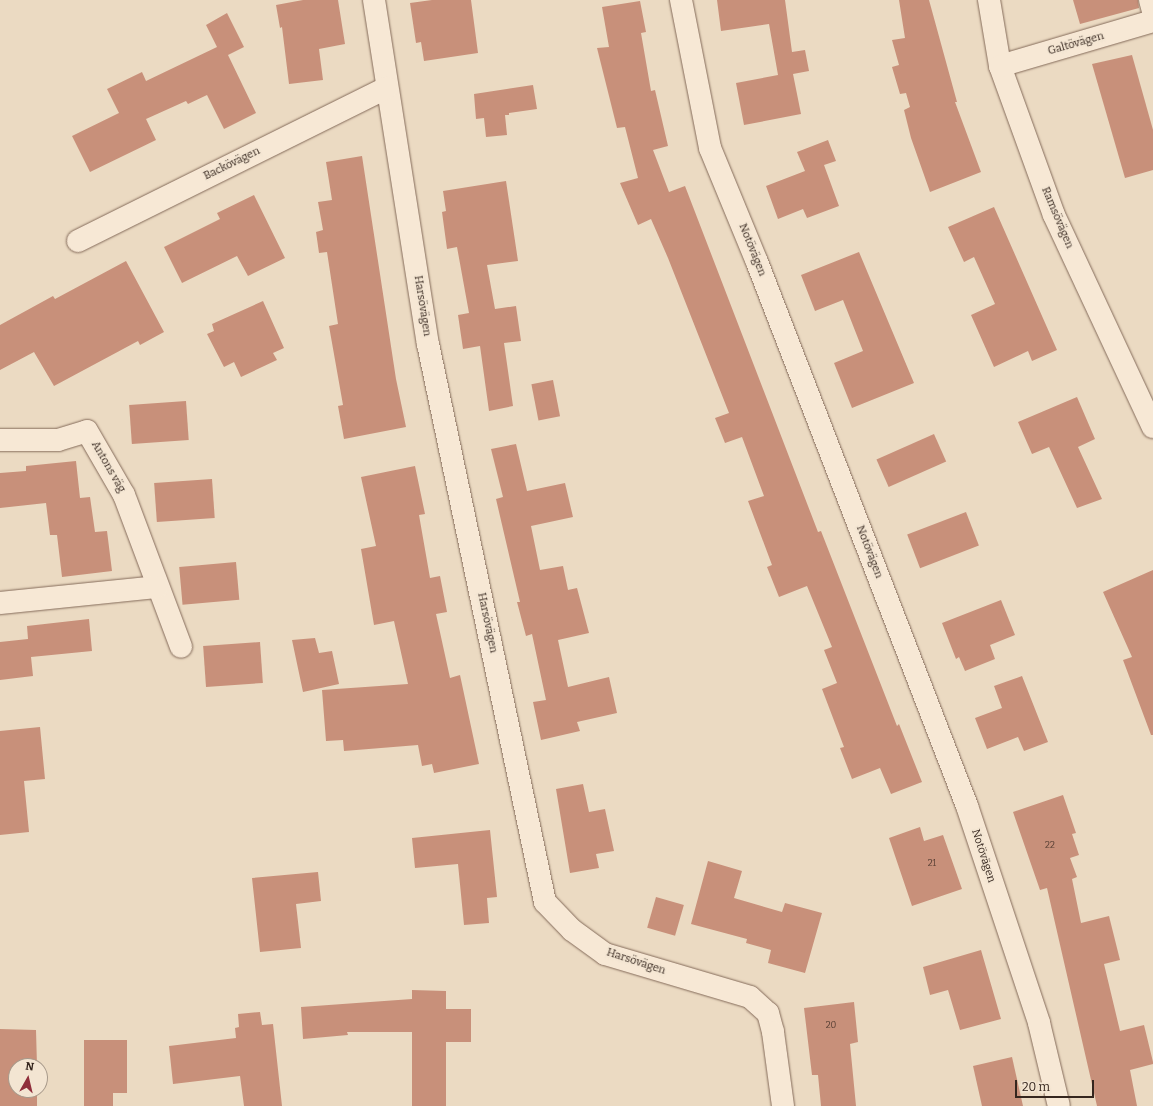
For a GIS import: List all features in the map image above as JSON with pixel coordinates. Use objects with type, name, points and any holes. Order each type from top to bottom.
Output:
[{"type":"street","name":"Harsövägen","points":[[374,0],[386,88],[428,344],[545,902],[572,930],[605,954],[750,997],[768,1013],[783,1106]]},
{"type":"street","name":"Notövägen","points":[[681,0],[710,148],[760,269],[967,806],[1039,1023],[1059,1106]]},
{"type":"street","name":"Ramsövägen","points":[[989,0],[1000,66],[1054,215],[1153,427]]},
{"type":"street","points":[[1150,0],[1153,11]]},
{"type":"street","name":"Galtövägen","points":[[1000,66],[1153,21]]},
{"type":"street","name":"Backövägen","points":[[78,241],[386,88]]},
{"type":"street","name":"Antons väg","points":[[0,440],[58,440],[87,431],[124,495],[157,587],[181,647]]},
{"type":"street","points":[[0,603],[157,587]]},
{"type":"building","points":[[303,0],[338,0],[345,44],[319,49],[323,80],[289,84],[282,27],[280,28],[276,5]]},
{"type":"building","points":[[432,0],[471,0],[478,53],[424,61],[421,42],[416,43],[410,3]]},
{"type":"building","points":[[717,0],[785,0],[792,52],[805,50],[809,71],[793,74],[801,114],[744,125],[736,83],[778,75],[769,24],[721,31]]},
{"type":"building","points":[[899,0],[929,0],[957,102],[955,102],[981,172],[930,192],[911,138],[904,110],[910,107],[906,93],[900,94],[892,67],[899,65],[892,40],[905,38]]},
{"type":"building","points":[[1073,0],[1138,0],[1139,8],[1080,24]]},
{"type":"building","points":[[640,1],[646,32],[641,33],[651,91],[655,90],[668,146],[653,150],[669,192],[685,186],[818,532],[821,531],[897,726],[899,724],[922,782],[891,794],[880,768],[852,779],[840,748],[844,747],[822,689],[837,683],[824,650],[832,647],[807,586],[779,597],[767,567],[772,565],[748,501],[764,496],[742,437],[725,443],[715,418],[729,413],[668,258],[651,219],[638,225],[620,183],[638,178],[625,127],[617,128],[597,48],[609,47],[602,7]]},
{"type":"building","points":[[227,13],[244,47],[228,55],[256,113],[224,129],[207,95],[188,104],[186,101],[146,119],[156,140],[90,172],[72,136],[119,113],[107,89],[142,72],[146,81],[217,47],[206,25]]},
{"type":"building","points":[[1132,55],[1153,130],[1153,170],[1125,178],[1092,64]]},
{"type":"building","points":[[533,85],[537,109],[509,113],[509,115],[505,115],[507,135],[486,137],[484,118],[476,119],[474,94]]},
{"type":"building","points":[[828,140],[836,161],[824,165],[839,206],[807,218],[803,209],[778,219],[766,186],[805,171],[797,152]]},
{"type":"building","points":[[362,156],[396,379],[406,427],[344,439],[338,406],[343,405],[329,326],[338,324],[327,252],[319,253],[316,232],[323,230],[318,202],[332,200],[326,162]]},
{"type":"building","points":[[506,181],[518,261],[487,265],[495,309],[516,306],[521,341],[504,343],[513,406],[489,411],[480,346],[463,349],[458,315],[469,313],[457,247],[447,249],[442,212],[446,211],[443,191]]},
{"type":"building","points":[[254,195],[285,258],[248,276],[237,256],[182,283],[164,247],[220,219],[217,213]]},
{"type":"building","points":[[994,207],[1057,350],[1032,361],[1028,351],[994,367],[971,315],[995,304],[974,257],[964,262],[948,227]]},
{"type":"building","points":[[859,252],[914,383],[852,408],[834,363],[863,351],[843,300],[815,311],[801,275]]},
{"type":"building","points":[[126,261],[164,332],[140,345],[138,341],[54,386],[34,352],[0,370],[0,325],[53,296],[55,299]]},
{"type":"building","points":[[263,301],[284,348],[273,353],[277,360],[241,377],[234,362],[224,367],[207,334],[214,331],[212,324]]},
{"type":"building","points":[[553,380],[560,416],[538,421],[531,384]]},
{"type":"building","points":[[1077,397],[1095,439],[1078,447],[1102,499],[1077,508],[1049,447],[1032,454],[1018,422]]},
{"type":"building","points":[[186,401],[189,440],[132,444],[129,405]]},
{"type":"building","points":[[934,434],[946,461],[889,487],[876,460]]},
{"type":"building","points":[[516,444],[527,491],[565,483],[573,517],[531,526],[540,570],[563,566],[568,590],[577,588],[589,633],[558,640],[568,687],[609,677],[617,713],[577,722],[580,731],[541,740],[533,702],[546,700],[532,634],[526,636],[517,602],[520,602],[496,499],[503,497],[491,449]]},
{"type":"building","points":[[76,461],[80,498],[90,497],[95,532],[107,531],[112,571],[62,577],[57,535],[50,535],[46,503],[0,508],[0,473],[26,471],[26,466]]},
{"type":"building","points":[[415,466],[425,514],[419,515],[430,578],[440,576],[447,612],[436,614],[450,678],[460,675],[479,764],[434,773],[432,764],[422,766],[418,745],[344,751],[343,740],[326,741],[322,690],[408,684],[394,621],[374,625],[361,549],[376,546],[361,477]]},
{"type":"building","points":[[212,479],[215,518],[157,522],[154,483]]},
{"type":"building","points":[[966,512],[979,546],[920,568],[907,535]]},
{"type":"building","points":[[236,562],[239,600],[183,605],[179,567]]},
{"type":"building","points":[[1153,570],[1153,735],[1151,735],[1123,660],[1132,657],[1103,592]]},
{"type":"building","points":[[1001,600],[1015,635],[990,645],[995,659],[965,671],[959,657],[956,659],[942,623]]},
{"type":"building","points":[[89,619],[92,651],[31,657],[33,676],[0,680],[0,642],[28,639],[27,626]]},
{"type":"building","points":[[315,638],[319,653],[332,651],[339,684],[303,692],[292,640]]},
{"type":"building","points":[[260,642],[263,683],[206,687],[203,646]]},
{"type":"building","points":[[1022,676],[1048,742],[1024,751],[1018,737],[987,749],[975,718],[1002,708],[994,686]]},
{"type":"building","points":[[40,727],[45,779],[24,781],[29,832],[0,835],[0,731]]},
{"type":"building","points":[[583,784],[589,812],[605,809],[614,851],[596,854],[599,868],[570,873],[556,789]]},
{"type":"building","points":[[1063,795],[1076,833],[1072,834],[1079,855],[1070,858],[1077,877],[1072,879],[1081,923],[1109,916],[1120,960],[1104,964],[1120,1031],[1144,1025],[1153,1062],[1153,1064],[1130,1070],[1137,1106],[1097,1106],[1047,888],[1040,890],[1013,812]]},
{"type":"building","points":[[920,827],[924,841],[943,835],[962,889],[912,906],[889,838]]},
{"type":"building","points":[[490,830],[497,897],[487,898],[489,923],[464,925],[458,864],[415,868],[412,838]]},
{"type":"building","points":[[708,861],[742,871],[734,898],[782,912],[785,903],[822,913],[805,973],[768,963],[771,950],[746,943],[747,939],[691,924]]},
{"type":"building","points":[[318,872],[321,901],[296,904],[301,948],[260,952],[252,878]]},
{"type":"building","points":[[656,897],[684,905],[675,936],[647,928]]},
{"type":"building","points":[[981,950],[1001,1019],[960,1030],[948,990],[930,995],[923,967]]},
{"type":"building","points":[[412,990],[446,991],[446,1009],[471,1009],[471,1042],[446,1042],[446,1106],[412,1106],[412,1032],[347,1032],[348,1035],[303,1039],[301,1007],[412,999]]},
{"type":"building","points":[[854,1002],[858,1042],[850,1044],[856,1106],[821,1106],[818,1075],[812,1075],[804,1008]]},
{"type":"building","points":[[260,1012],[262,1025],[273,1024],[282,1106],[244,1106],[240,1076],[173,1084],[169,1046],[236,1038],[235,1028],[239,1027],[238,1014]]},
{"type":"building","points":[[0,1029],[36,1030],[37,1058],[8,1058],[8,1098],[37,1098],[37,1106],[0,1106]]},
{"type":"building","points":[[84,1040],[127,1040],[127,1093],[113,1093],[113,1106],[84,1106]]},
{"type":"building","points":[[1012,1057],[1023,1106],[982,1106],[973,1066]]}]
